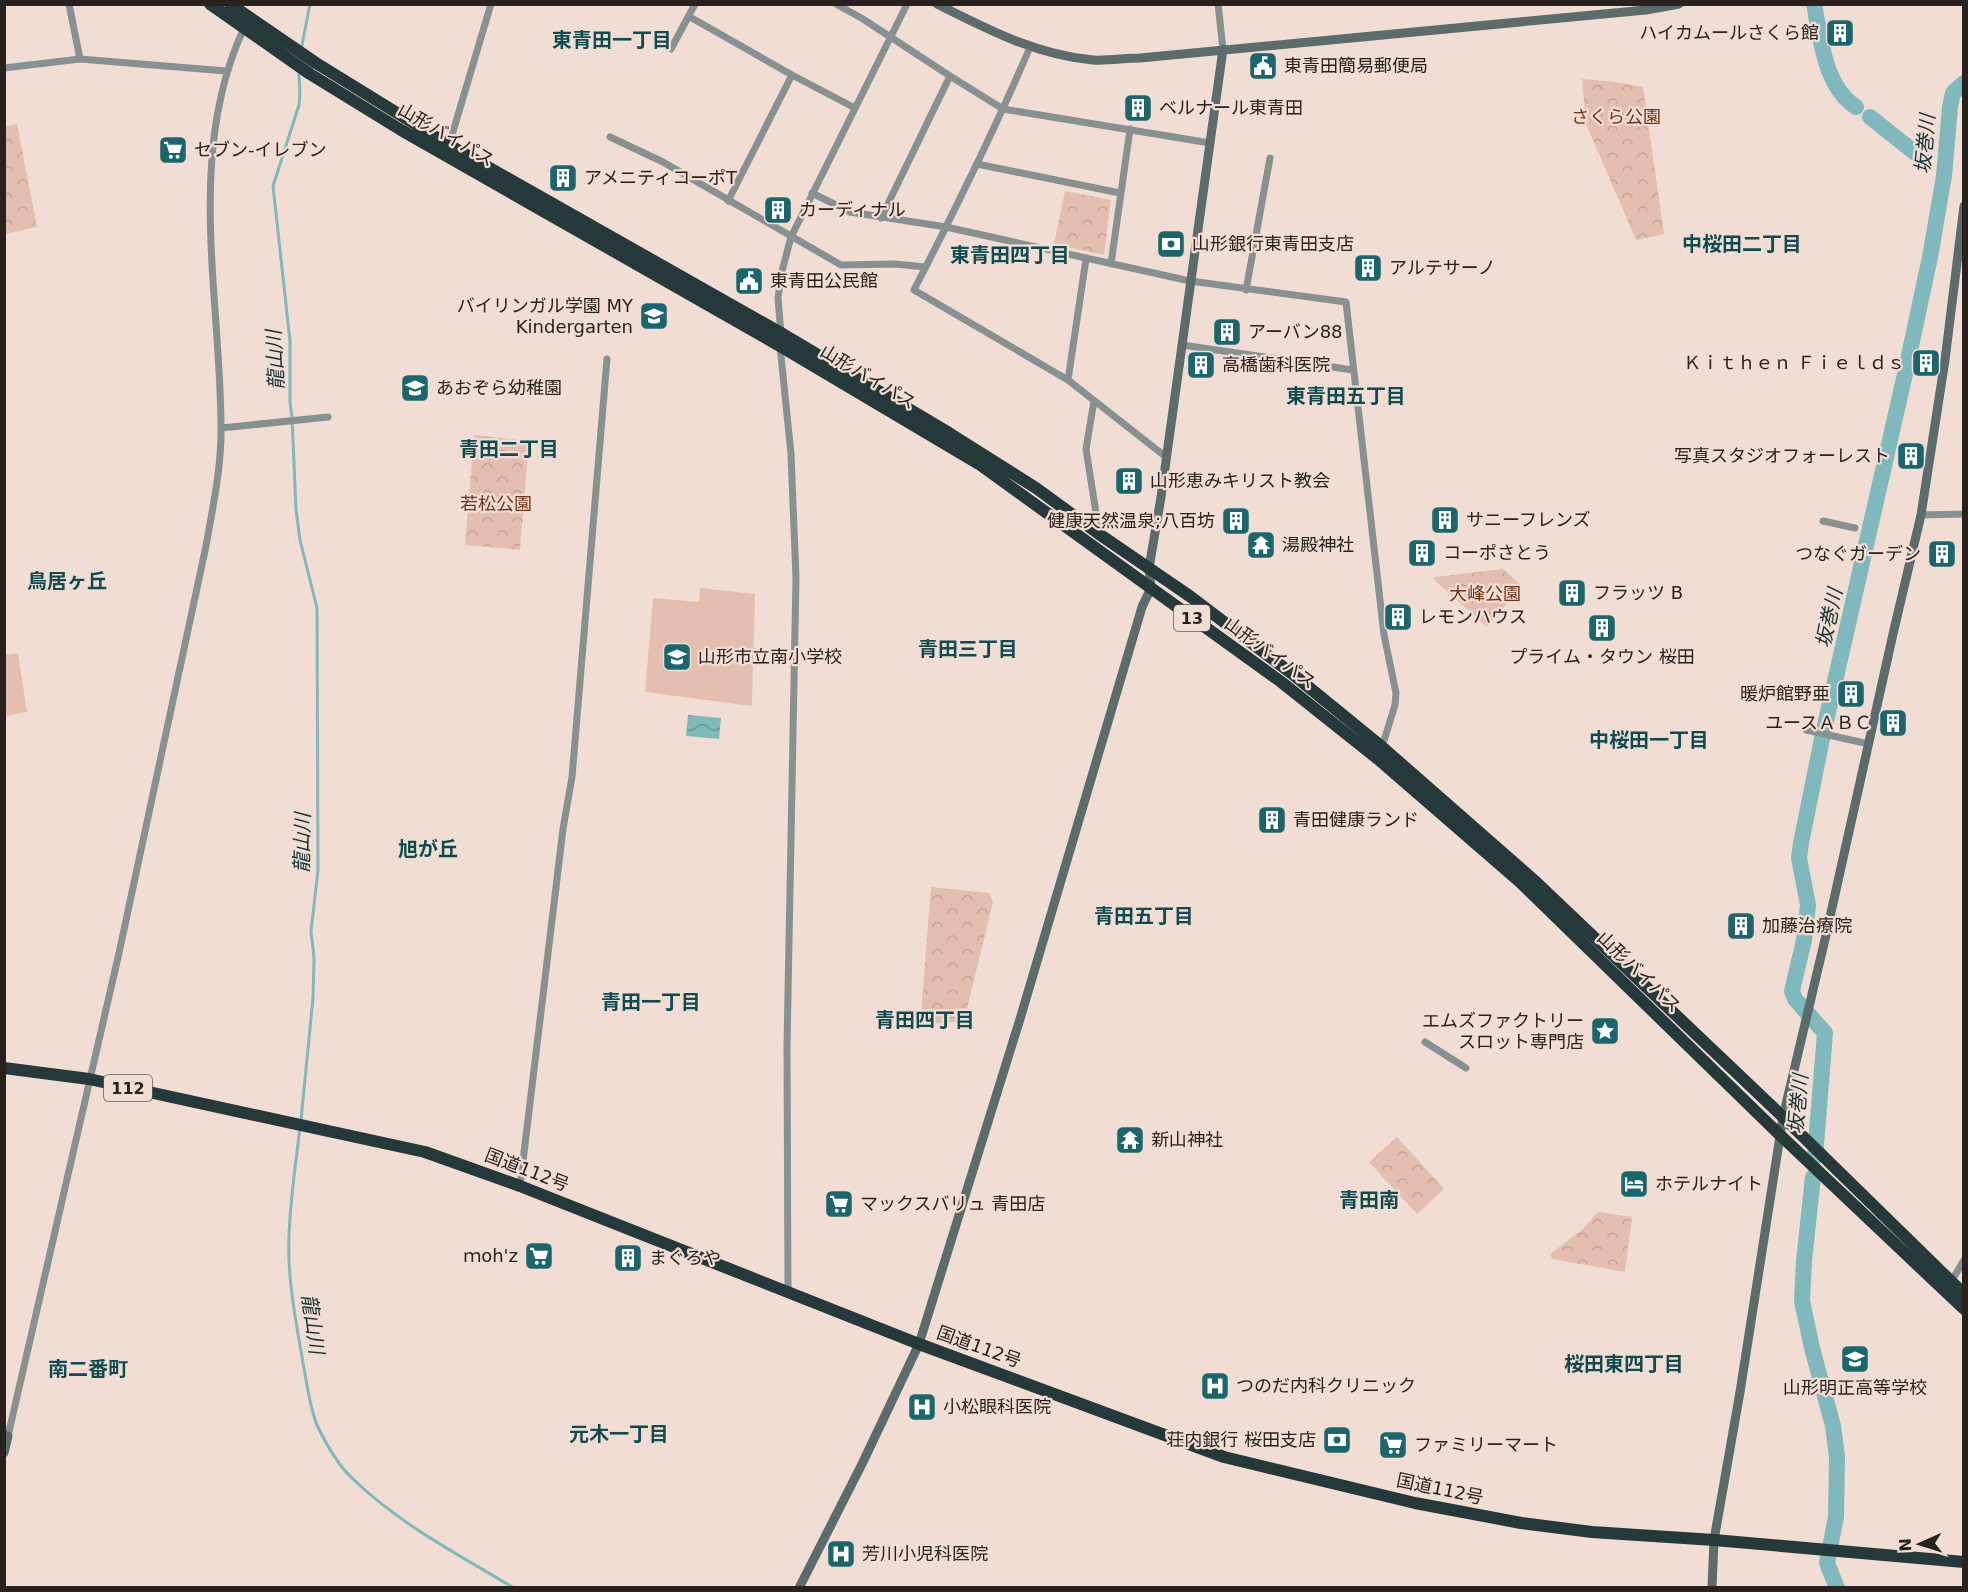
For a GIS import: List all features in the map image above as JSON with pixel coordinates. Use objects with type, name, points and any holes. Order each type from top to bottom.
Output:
[{"type":"highway","name":"山形バイパス","points":[[210,4],[244,28],[271,40]]},
{"type":"highway","name":"山形バイパス","points":[[230,4],[271,40],[411,136],[780,346],[979,464],[1280,681],[1405,782],[1520,882],[1780,1135],[1957,1296]]},
{"type":"highway","name":"山形バイパス","points":[[313,68],[781,333],[949,433],[1036,488],[1235,630],[1382,747],[1536,882],[1784,1117],[1951,1282],[1964,1310]]},
{"type":"highway","name":"国道112号","points":[[4,1068],[89,1079],[425,1152],[520,1186],[919,1344],[1224,1457],[1490,1519],[1592,1532],[1714,1540],[1964,1562]]},
{"type":"street","points":[[69,4],[80,60]]},
{"type":"street","points":[[449,146],[491,4]]},
{"type":"street","points":[[671,48],[695,4]]},
{"type":"street","points":[[836,4],[1003,109],[1210,143]]},
{"type":"street","points":[[788,1293],[787,1046],[796,579],[791,454],[780,346],[778,298],[791,237],[908,4]]},
{"type":"street","points":[[936,4],[1001,36],[1059,55],[1095,60],[1140,58],[1438,30],[1646,10],[1679,4]]},
{"type":"street","points":[[799,1587],[862,1464],[919,1344],[1020,1019],[1138,617],[1150,588],[1149,568],[1223,49],[1218,4]]},
{"type":"street","points":[[690,16],[792,75],[855,108]]},
{"type":"street","points":[[4,1453],[6,1435],[142,848],[204,556],[216,484],[221,428],[210,179],[216,124],[226,71],[244,28]]},
{"type":"street","points":[[1030,46],[977,164],[914,290],[1068,380],[1166,457]]},
{"type":"street","points":[[4,68],[80,60],[226,71]]},
{"type":"street","points":[[728,201],[792,75]]},
{"type":"street","points":[[881,218],[950,76]]},
{"type":"street","points":[[1111,264],[1130,129]]},
{"type":"street","points":[[610,137],[663,162],[842,266],[894,264],[926,267]]},
{"type":"street","points":[[1246,290],[1270,158]]},
{"type":"street","points":[[977,164],[1120,193]]},
{"type":"street","points":[[812,193],[850,212],[945,227],[1190,281],[1346,302],[1384,635],[1396,693],[1395,705],[1382,747]]},
{"type":"street","points":[[1712,1587],[1714,1540],[1740,1392],[1780,1135],[1921,515],[1945,360],[1964,206]]},
{"type":"street","points":[[1068,380],[1086,259]]},
{"type":"street","points":[[1182,345],[1353,370]]},
{"type":"street","points":[[520,1186],[553,909],[574,758],[607,359]]},
{"type":"street","points":[[1094,401],[1086,449],[1099,534]]},
{"type":"street","points":[[221,428],[328,417]]},
{"type":"street","points":[[1921,515],[1964,514]]},
{"type":"street","points":[[1823,521],[1855,528]]},
{"type":"street","points":[[1806,730],[1869,744]]},
{"type":"street","points":[[1425,1042],[1466,1068]]},
{"type":"street","points":[[1951,1282],[1964,1260]]},
{"type":"green space","name":"さくら公園","points":[[1582,79],[1643,87],[1664,234],[1636,240],[1586,124]]},
{"type":"green space","points":[[17,124],[37,227],[5,234],[5,127]]},
{"type":"green space","points":[[1065,191],[1111,200],[1104,255],[1054,244]]},
{"type":"green space","name":"若松公園","points":[[474,435],[529,441],[520,550],[465,545]]},
{"type":"green space","name":"大峰公園","points":[[1503,569],[1522,586],[1487,627],[1433,579],[1435,577]]},
{"type":"green space","points":[[700,588],[755,594],[752,706],[645,692],[653,598],[699,602]]},
{"type":"green space","points":[[18,653],[27,712],[5,716],[5,655]]},
{"type":"green space","points":[[931,887],[989,893],[993,902],[964,1021],[920,1025]]},
{"type":"green space","points":[[1397,1137],[1444,1189],[1417,1214],[1369,1162]]},
{"type":"green space","points":[[1598,1212],[1632,1217],[1625,1272],[1552,1259],[1550,1254],[1582,1230]]},
{"type":"water","points":[[688,715],[721,718],[719,739],[686,736]]},
{"type":"waterway","name":"龍山川","points":[[301,50],[310,4]]},
{"type":"waterway","points":[[1814,4],[1830,74],[1845,98],[1856,107]]},
{"type":"waterway","name":"龍山川","points":[[299,71],[299,105],[273,186],[290,341],[290,402],[296,510],[300,540],[317,608],[318,870],[311,931],[314,958],[313,998],[301,1120]]},
{"type":"waterway","name":"坂巻川","points":[[1815,1157],[1825,1033],[1795,999],[1792,991],[1804,940],[1808,905],[1799,858],[1801,843],[1823,734],[1930,257],[1944,176],[1953,93],[1964,83]]},
{"type":"waterway","points":[[1870,117],[1923,159]]},
{"type":"waterway","name":"龍山川","points":[[300,1127],[291,1209],[289,1268],[303,1363],[317,1425],[341,1466],[370,1495],[430,1538],[514,1588]]},
{"type":"waterway","name":"坂巻川","points":[[1813,1177],[1802,1301],[1833,1426],[1837,1457],[1836,1517],[1827,1563],[1837,1588]]},
{"type":"place","name":"ハイカムールさくら館","points":[[1840,33]]},
{"type":"place","name":"東青田簡易郵便局","points":[[1263,66]]},
{"type":"place","name":"ベルナール東青田","points":[[1138,108]]},
{"type":"place","name":"セブン-イレブン","points":[[173,150]]},
{"type":"place","name":"アメニティコーポT","points":[[563,178]]},
{"type":"place","name":"カーディナル","points":[[778,210]]},
{"type":"place","name":"山形銀行東青田支店","points":[[1171,244]]},
{"type":"place","name":"アルテサーノ","points":[[1368,268]]},
{"type":"place","name":"東青田公民館","points":[[749,281]]},
{"type":"place","name":"バイリンガル学園 MY Kindergarten","points":[[654,316]]},
{"type":"place","name":"アーバン88","points":[[1227,332]]},
{"type":"place","name":"Ｋｉｔｈｅｎ Ｆｉｅｌｄｓ","points":[[1926,363]]},
{"type":"place","name":"高橋歯科医院","points":[[1201,365]]},
{"type":"place","name":"あおぞら幼稚園","points":[[415,388]]},
{"type":"place","name":"写真スタジオフォーレスト","points":[[1911,456]]},
{"type":"place","name":"山形恵みキリスト教会","points":[[1129,481]]},
{"type":"place","name":"サニーフレンズ","points":[[1445,520]]},
{"type":"place","name":"健康天然温泉;八百坊","points":[[1236,521]]},
{"type":"place","name":"湯殿神社","points":[[1261,545]]},
{"type":"place","name":"コーポさとう","points":[[1422,553]]},
{"type":"place","name":"つなぐガーデン","points":[[1942,554]]},
{"type":"place","name":"フラッツ B","points":[[1572,593]]},
{"type":"place","name":"レモンハウス","points":[[1398,617]]},
{"type":"place","name":"プライム・タウン 桜田","points":[[1602,628]]},
{"type":"place","name":"山形市立南小学校","points":[[677,657]]},
{"type":"place","name":"暖炉館野亜","points":[[1851,694]]},
{"type":"place","name":"ユースＡＢＣ","points":[[1893,723]]},
{"type":"place","name":"青田健康ランド","points":[[1272,820]]},
{"type":"place","name":"加藤治療院","points":[[1741,926]]},
{"type":"place","name":"エムズファクトリー スロット専門店","points":[[1605,1031]]},
{"type":"place","name":"新山神社","points":[[1130,1140]]},
{"type":"place","name":"ホテルナイト","points":[[1634,1184]]},
{"type":"place","name":"マックスバリュ 青田店","points":[[839,1204]]},
{"type":"place","name":"ｍoh'z","points":[[539,1256]]},
{"type":"place","name":"まぐろや","points":[[628,1258]]},
{"type":"place","name":"山形明正高等学校","points":[[1855,1359]]},
{"type":"place","name":"つのだ内科クリニック","points":[[1215,1386]]},
{"type":"place","name":"小松眼科医院","points":[[922,1407]]},
{"type":"place","name":"荘内銀行 桜田支店","points":[[1337,1440]]},
{"type":"place","name":"ファミリーマート","points":[[1393,1445]]},
{"type":"place","name":"芳川小児科医院","points":[[841,1554]]},
{"type":"district","name":"東青田一丁目","points":[[612,40]]},
{"type":"district","name":"中桜田二丁目","points":[[1742,244]]},
{"type":"district","name":"東青田四丁目","points":[[1010,255]]},
{"type":"district","name":"東青田五丁目","points":[[1346,396]]},
{"type":"district","name":"青田二丁目","points":[[509,449]]},
{"type":"district","name":"鳥居ヶ丘","points":[[67,581]]},
{"type":"district","name":"青田三丁目","points":[[968,649]]},
{"type":"district","name":"中桜田一丁目","points":[[1649,740]]},
{"type":"district","name":"旭が丘","points":[[428,849]]},
{"type":"district","name":"青田五丁目","points":[[1144,916]]},
{"type":"district","name":"青田一丁目","points":[[651,1002]]},
{"type":"district","name":"青田四丁目","points":[[925,1020]]},
{"type":"district","name":"青田南","points":[[1369,1200]]},
{"type":"district","name":"桜田東四丁目","points":[[1624,1364]]},
{"type":"district","name":"南二番町","points":[[88,1369]]},
{"type":"district","name":"元木一丁目","points":[[619,1434]]}]
